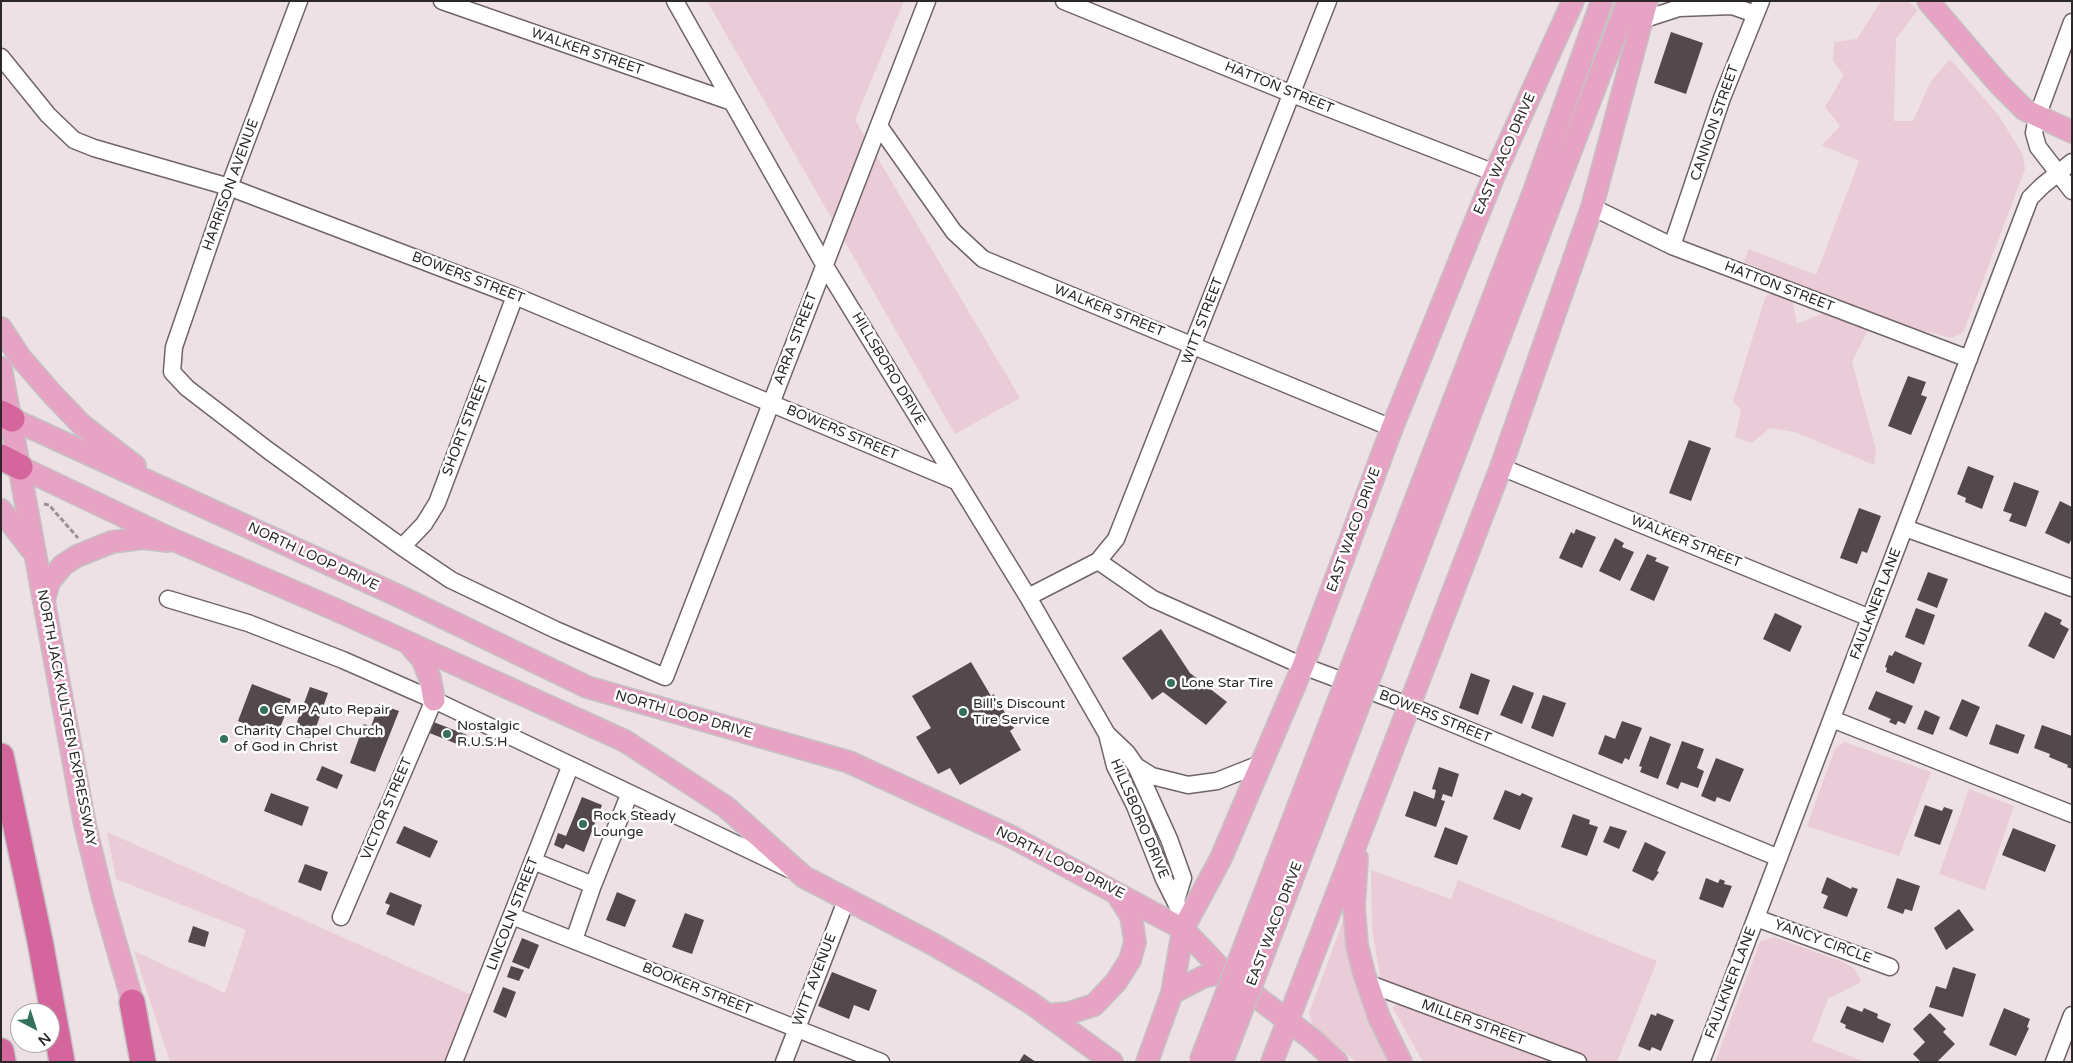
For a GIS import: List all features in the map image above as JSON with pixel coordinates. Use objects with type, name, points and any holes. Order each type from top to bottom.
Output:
[{"type":"highway","points":[[1,756],[40,941],[62,1062]]},
{"type":"highway","points":[[40,941],[76,1062]]},
{"type":"highway","points":[[132,1002],[143,1062]]},
{"type":"highway","points":[[1,1051],[4,1062]]},
{"type":"main road","name":"EAST WACO DRIVE","points":[[1147,1062],[1172,993],[1183,929],[1222,858],[1260,764],[1303,666],[1392,428],[1496,173],[1573,1]]},
{"type":"main road","name":"EAST WACO DRIVE","points":[[1222,1062],[1414,534],[1602,1]]},
{"type":"main road","name":"EAST WACO DRIVE","points":[[1200,1062],[1628,1]]},
{"type":"main road","points":[[1928,1],[2012,99],[2037,117],[2072,132]]},
{"type":"main road","points":[[1272,1062],[1502,467],[1592,207],[1644,11]]},
{"type":"main road","points":[[1,328],[36,376],[82,424],[167,490]]},
{"type":"main road","name":"NORTH JACK KULTGEN EXPRESSWAY","points":[[1,368],[11,462],[36,555],[85,825],[132,1002],[152,1062]]},
{"type":"main road","name":"NORTH LOOP DRIVE","points":[[7,416],[403,598],[587,687],[849,762],[1012,837],[1116,891],[1183,929],[1224,972],[1288,1021],[1337,1062]]},
{"type":"main road","points":[[11,462],[180,543],[407,642],[625,741],[726,807],[804,877],[931,942],[983,973],[1047,1015],[1112,1062]]},
{"type":"main road","points":[[1,510],[36,555]]},
{"type":"main road","points":[[44,600],[49,582],[63,565],[77,556],[112,542],[143,538],[180,543]]},
{"type":"main road","points":[[407,642],[422,659],[430,678],[434,700]]},
{"type":"main road","points":[[1358,836],[1354,907],[1358,945],[1367,983],[1380,1017],[1402,1062]]},
{"type":"main road","points":[[1047,1015],[1069,1013],[1094,1005],[1116,982],[1130,960],[1135,942],[1131,916],[1116,891]]},
{"type":"main road","points":[[1172,993],[1203,977],[1224,972]]},
{"type":"street","name":"HARRISON AVENUE","points":[[299,1],[229,187],[174,347],[172,372],[187,388],[402,547]]},
{"type":"street","name":"WALKER STREET","points":[[442,1],[732,102]]},
{"type":"street","name":"HILLSBORO DRIVE","points":[[675,1],[825,266],[1028,597],[1107,734],[1127,753],[1136,766],[1169,839],[1183,878],[1176,901]]},
{"type":"street","name":"ARRA STREET","points":[[402,547],[451,580],[556,630],[665,677],[927,1]]},
{"type":"street","name":"HATTON STREET","points":[[1064,1],[1292,94],[1496,173]]},
{"type":"street","name":"WITT STREET","points":[[1028,597],[1098,561],[1116,539],[1328,1]]},
{"type":"street","points":[[1644,11],[1732,6],[1758,8]]},
{"type":"street","name":"CANNON STREET","points":[[1672,246],[1722,98],[1758,8]]},
{"type":"street","points":[[2072,22],[2037,117],[2035,141],[2072,191]]},
{"type":"street","name":"BOWERS STREET","points":[[1,57],[48,116],[74,140],[94,148],[229,187],[515,296],[956,480]]},
{"type":"street","name":"WALKER STREET","points":[[879,126],[954,232],[982,259],[1392,428]]},
{"type":"street","name":"FAULKNER LANE","points":[[1701,1062],[2030,198],[2072,162]]},
{"type":"street","name":"HATTON STREET","points":[[1592,207],[1672,246],[1969,359]]},
{"type":"street","name":"SHORT STREET","points":[[402,547],[424,524],[437,504],[515,296]]},
{"type":"street","name":"WALKER STREET","points":[[1502,467],[1870,618]]},
{"type":"street","points":[[1905,528],[2072,588]]},
{"type":"street","name":"BOWERS STREET","points":[[1098,561],[1153,599],[1303,666],[1410,706],[1779,858]]},
{"type":"street","points":[[168,599],[248,623],[343,660],[434,700],[570,767],[804,877]]},
{"type":"street","name":"VICTOR STREET","points":[[341,918],[434,700]]},
{"type":"street","points":[[1832,720],[2072,814]]},
{"type":"street","name":"HILLSBORO DRIVE","points":[[1107,734],[1114,766],[1135,806],[1164,879],[1176,901],[1183,929]]},
{"type":"street","points":[[1136,766],[1152,776],[1188,785],[1217,781],[1260,764]]},
{"type":"street","name":"LINCOLN STREET","points":[[454,1062],[570,767]]},
{"type":"street","points":[[574,940],[593,885],[629,795]]},
{"type":"street","points":[[533,861],[593,885]]},
{"type":"street","name":"WITT AVENUE","points":[[784,1062],[847,898]]},
{"type":"street","name":"BOOKER STREET","points":[[512,916],[881,1062]]},
{"type":"street","name":"YANCY CIRCLE","points":[[1756,918],[1890,967]]},
{"type":"street","name":"MILLER STREET","points":[[1367,983],[1578,1062]]},
{"type":"street","points":[[2054,1062],[2072,1014]]},
{"type":"path","points":[[41,503],[49,505],[81,541]]},
{"type":"shaded area","points":[[707,1],[904,1],[855,120],[1020,398],[955,434]]},
{"type":"shaded area","points":[[1881,1],[1908,1],[1918,10],[1896,39],[1894,121],[1913,121],[1931,81],[1950,59],[1999,116],[2023,155],[2025,169],[1963,333],[1952,338],[1899,325],[1744,262],[1749,249],[1816,275],[1859,161],[1822,145],[1840,126],[1825,107],[1844,75],[1833,61],[1834,42],[1857,39]]},
{"type":"shaded area","points":[[1773,291],[1791,296],[1797,324],[1828,311],[1868,330],[1852,362],[1876,450],[1874,465],[1795,432],[1770,428],[1752,443],[1735,437],[1741,410],[1733,401],[1765,298]]},
{"type":"shaded area","points":[[1844,742],[1931,772],[1899,856],[1807,826],[1835,749]]},
{"type":"shaded area","points":[[1969,789],[2014,806],[1985,890],[1939,874]]},
{"type":"shaded area","points":[[107,832],[474,996],[448,1062],[170,1062],[134,951],[225,993],[246,930],[116,879]]},
{"type":"shaded area","points":[[1371,870],[1451,899],[1458,880],[1657,961],[1617,1062],[1591,1062],[1383,983],[1380,977],[1372,928]]},
{"type":"shaded area","points":[[1345,916],[1394,1062],[1356,1062],[1312,1024],[1309,1013]]},
{"type":"shaded area","points":[[1774,937],[1843,962],[1855,969],[1861,982],[1828,999],[1812,1041],[1865,1062],[1715,1062],[1760,942]]},
{"type":"shaded area","points":[[1403,1002],[1557,1062],[1423,1062],[1392,1007]]},
{"type":"building","points":[[1671,32],[1703,43],[1686,94],[1654,83]]},
{"type":"building","points":[[1908,376],[1926,382],[1921,395],[1927,397],[1911,435],[1888,426]]},
{"type":"building","points":[[1689,440],[1711,448],[1691,501],[1669,493]]},
{"type":"building","points":[[1968,466],[1994,476],[1982,509],[1965,502],[1966,498],[1957,494]]},
{"type":"building","points":[[2014,482],[2039,491],[2026,527],[2009,521],[2012,514],[2003,511]]},
{"type":"building","points":[[2060,501],[2072,507],[2072,538],[2069,544],[2045,533]]},
{"type":"building","points":[[1859,508],[1881,516],[1867,553],[1862,551],[1857,564],[1840,558]]},
{"type":"building","points":[[1576,529],[1596,537],[1582,568],[1559,558],[1571,532],[1574,534]]},
{"type":"building","points":[[1615,538],[1624,543],[1622,547],[1634,552],[1620,581],[1599,571]]},
{"type":"building","points":[[1647,554],[1657,558],[1655,561],[1669,567],[1654,601],[1630,590]]},
{"type":"building","points":[[1928,572],[1948,579],[1937,608],[1917,600]]},
{"type":"building","points":[[1916,608],[1935,615],[1924,645],[1905,637]]},
{"type":"building","points":[[2045,612],[2062,620],[2060,624],[2069,629],[2054,659],[2028,646]]},
{"type":"building","points":[[1775,613],[1802,626],[1790,652],[1763,639]]},
{"type":"building","name":"Lone Star Tire","points":[[1161,629],[1190,673],[1227,702],[1206,725],[1163,692],[1152,700],[1122,658]]},
{"type":"building","points":[[1895,651],[1922,663],[1914,684],[1886,672],[1887,668],[1885,667],[1889,655],[1892,656]]},
{"type":"building","name":"Bill's Discount Tire Service","points":[[971,662],[991,696],[994,694],[1014,728],[1010,731],[1021,750],[960,785],[950,768],[938,774],[916,737],[931,728],[912,696]]},
{"type":"building","points":[[1471,673],[1490,680],[1478,715],[1459,708]]},
{"type":"building","name":"CMP Auto Repair","points":[[252,684],[291,699],[277,736],[238,721]]},
{"type":"building","points":[[1513,685],[1534,693],[1522,724],[1500,715]]},
{"type":"building","points":[[310,687],[328,693],[312,739],[293,733]]},
{"type":"building","points":[[1876,691],[1913,706],[1905,724],[1898,721],[1896,725],[1889,722],[1891,719],[1868,709]]},
{"type":"building","points":[[1543,695],[1566,703],[1553,737],[1531,728]]},
{"type":"building","points":[[1962,699],[1980,707],[1967,737],[1949,729]]},
{"type":"building","points":[[379,704],[399,711],[375,772],[350,763],[364,724],[371,727]]},
{"type":"building","points":[[1925,710],[1940,717],[1933,735],[1917,729]]},
{"type":"building","name":"Nostalgic R.U.S.H","points":[[431,721],[467,735],[462,746],[427,732]]},
{"type":"building","points":[[1622,721],[1642,728],[1629,760],[1625,758],[1622,764],[1598,754],[1605,735],[1615,739]]},
{"type":"building","points":[[1996,724],[2025,735],[2018,754],[1989,744]]},
{"type":"building","points":[[2042,725],[2072,736],[2072,769],[2067,767],[2068,765],[2049,757],[2050,754],[2034,748]]},
{"type":"building","points":[[1650,736],[1671,744],[1658,779],[1640,772],[1642,767],[1639,766]]},
{"type":"building","points":[[1682,741],[1704,749],[1697,768],[1704,771],[1698,788],[1681,782],[1678,789],[1666,784]]},
{"type":"building","points":[[1716,758],[1744,769],[1730,802],[1717,797],[1715,802],[1701,796]]},
{"type":"building","points":[[322,766],[343,775],[337,789],[316,780]]},
{"type":"building","points":[[1439,767],[1459,774],[1452,797],[1443,794],[1441,800],[1445,801],[1436,827],[1405,816],[1414,791],[1434,799],[1436,790],[1432,789]]},
{"type":"building","points":[[1505,790],[1520,796],[1522,793],[1533,798],[1520,830],[1493,819]]},
{"type":"building","points":[[271,793],[309,807],[302,826],[264,811]]},
{"type":"building","name":"Rock Steady Lounge","points":[[582,797],[602,805],[584,852],[566,844],[563,849],[554,845],[558,833],[566,836]]},
{"type":"building","points":[[1925,805],[1942,811],[1944,807],[1953,810],[1940,845],[1914,836]]},
{"type":"building","points":[[1573,814],[1590,820],[1589,824],[1598,827],[1587,856],[1561,847]]},
{"type":"building","points":[[404,826],[438,841],[430,858],[396,843]]},
{"type":"building","points":[[1610,826],[1627,831],[1619,849],[1603,842]]},
{"type":"building","points":[[1445,827],[1468,836],[1457,865],[1434,857]]},
{"type":"building","points":[[2013,828],[2056,845],[2045,872],[2002,855]]},
{"type":"building","points":[[1645,842],[1666,852],[1657,871],[1659,872],[1653,881],[1632,871]]},
{"type":"building","points":[[305,864],[328,872],[321,891],[298,882]]},
{"type":"building","points":[[1827,877],[1851,889],[1852,887],[1858,889],[1847,917],[1823,908],[1828,896],[1821,893]]},
{"type":"building","points":[[1706,878],[1718,883],[1720,879],[1725,881],[1724,884],[1732,886],[1723,908],[1699,899]]},
{"type":"building","points":[[1897,878],[1920,886],[1912,911],[1905,909],[1903,914],[1887,908]]},
{"type":"building","points":[[390,892],[422,905],[414,926],[386,914],[390,905],[385,903]]},
{"type":"building","points":[[617,892],[636,900],[625,927],[606,920]]},
{"type":"building","points":[[1959,909],[1974,930],[1946,950],[1934,928]]},
{"type":"building","points":[[685,913],[704,920],[692,954],[672,947]]},
{"type":"building","points":[[193,926],[209,932],[205,947],[188,942]]},
{"type":"building","points":[[522,938],[539,945],[529,969],[512,962]]},
{"type":"building","points":[[511,966],[524,970],[519,981],[507,977]]},
{"type":"building","points":[[1953,967],[1976,974],[1963,1017],[1929,1007],[1936,986],[1946,989]]},
{"type":"building","points":[[832,972],[877,990],[869,1011],[854,1005],[849,1019],[818,1006]]},
{"type":"building","points":[[503,987],[516,992],[506,1018],[493,1012]]},
{"type":"building","points":[[1847,1006],[1862,1012],[1864,1008],[1878,1014],[1877,1018],[1891,1024],[1883,1043],[1845,1028],[1846,1025],[1840,1022]]},
{"type":"building","points":[[2004,1008],[2030,1019],[2027,1027],[2029,1028],[2016,1056],[1989,1045]]},
{"type":"building","points":[[1657,1013],[1674,1020],[1661,1051],[1652,1047],[1650,1051],[1638,1046],[1651,1014],[1656,1016]]},
{"type":"building","points":[[1930,1013],[1946,1029],[1943,1032],[1955,1044],[1937,1062],[1921,1062],[1913,1054],[1925,1042],[1913,1029]]},
{"type":"building","points":[[1024,1054],[1036,1062],[1019,1062]]},
{"type":"place","name":"Lone Star Tire","points":[[1171,683]]},
{"type":"place","name":"CMP Auto Repair","points":[[264,710]]},
{"type":"place","name":"Bill's Discount Tire Service","points":[[963,712]]},
{"type":"place","name":"Nostalgic R.U.S.H","points":[[447,734]]},
{"type":"place","name":"Charity Chapel Church of God in Christ","points":[[224,739]]},
{"type":"place","name":"Rock Steady Lounge","points":[[583,824]]}]
